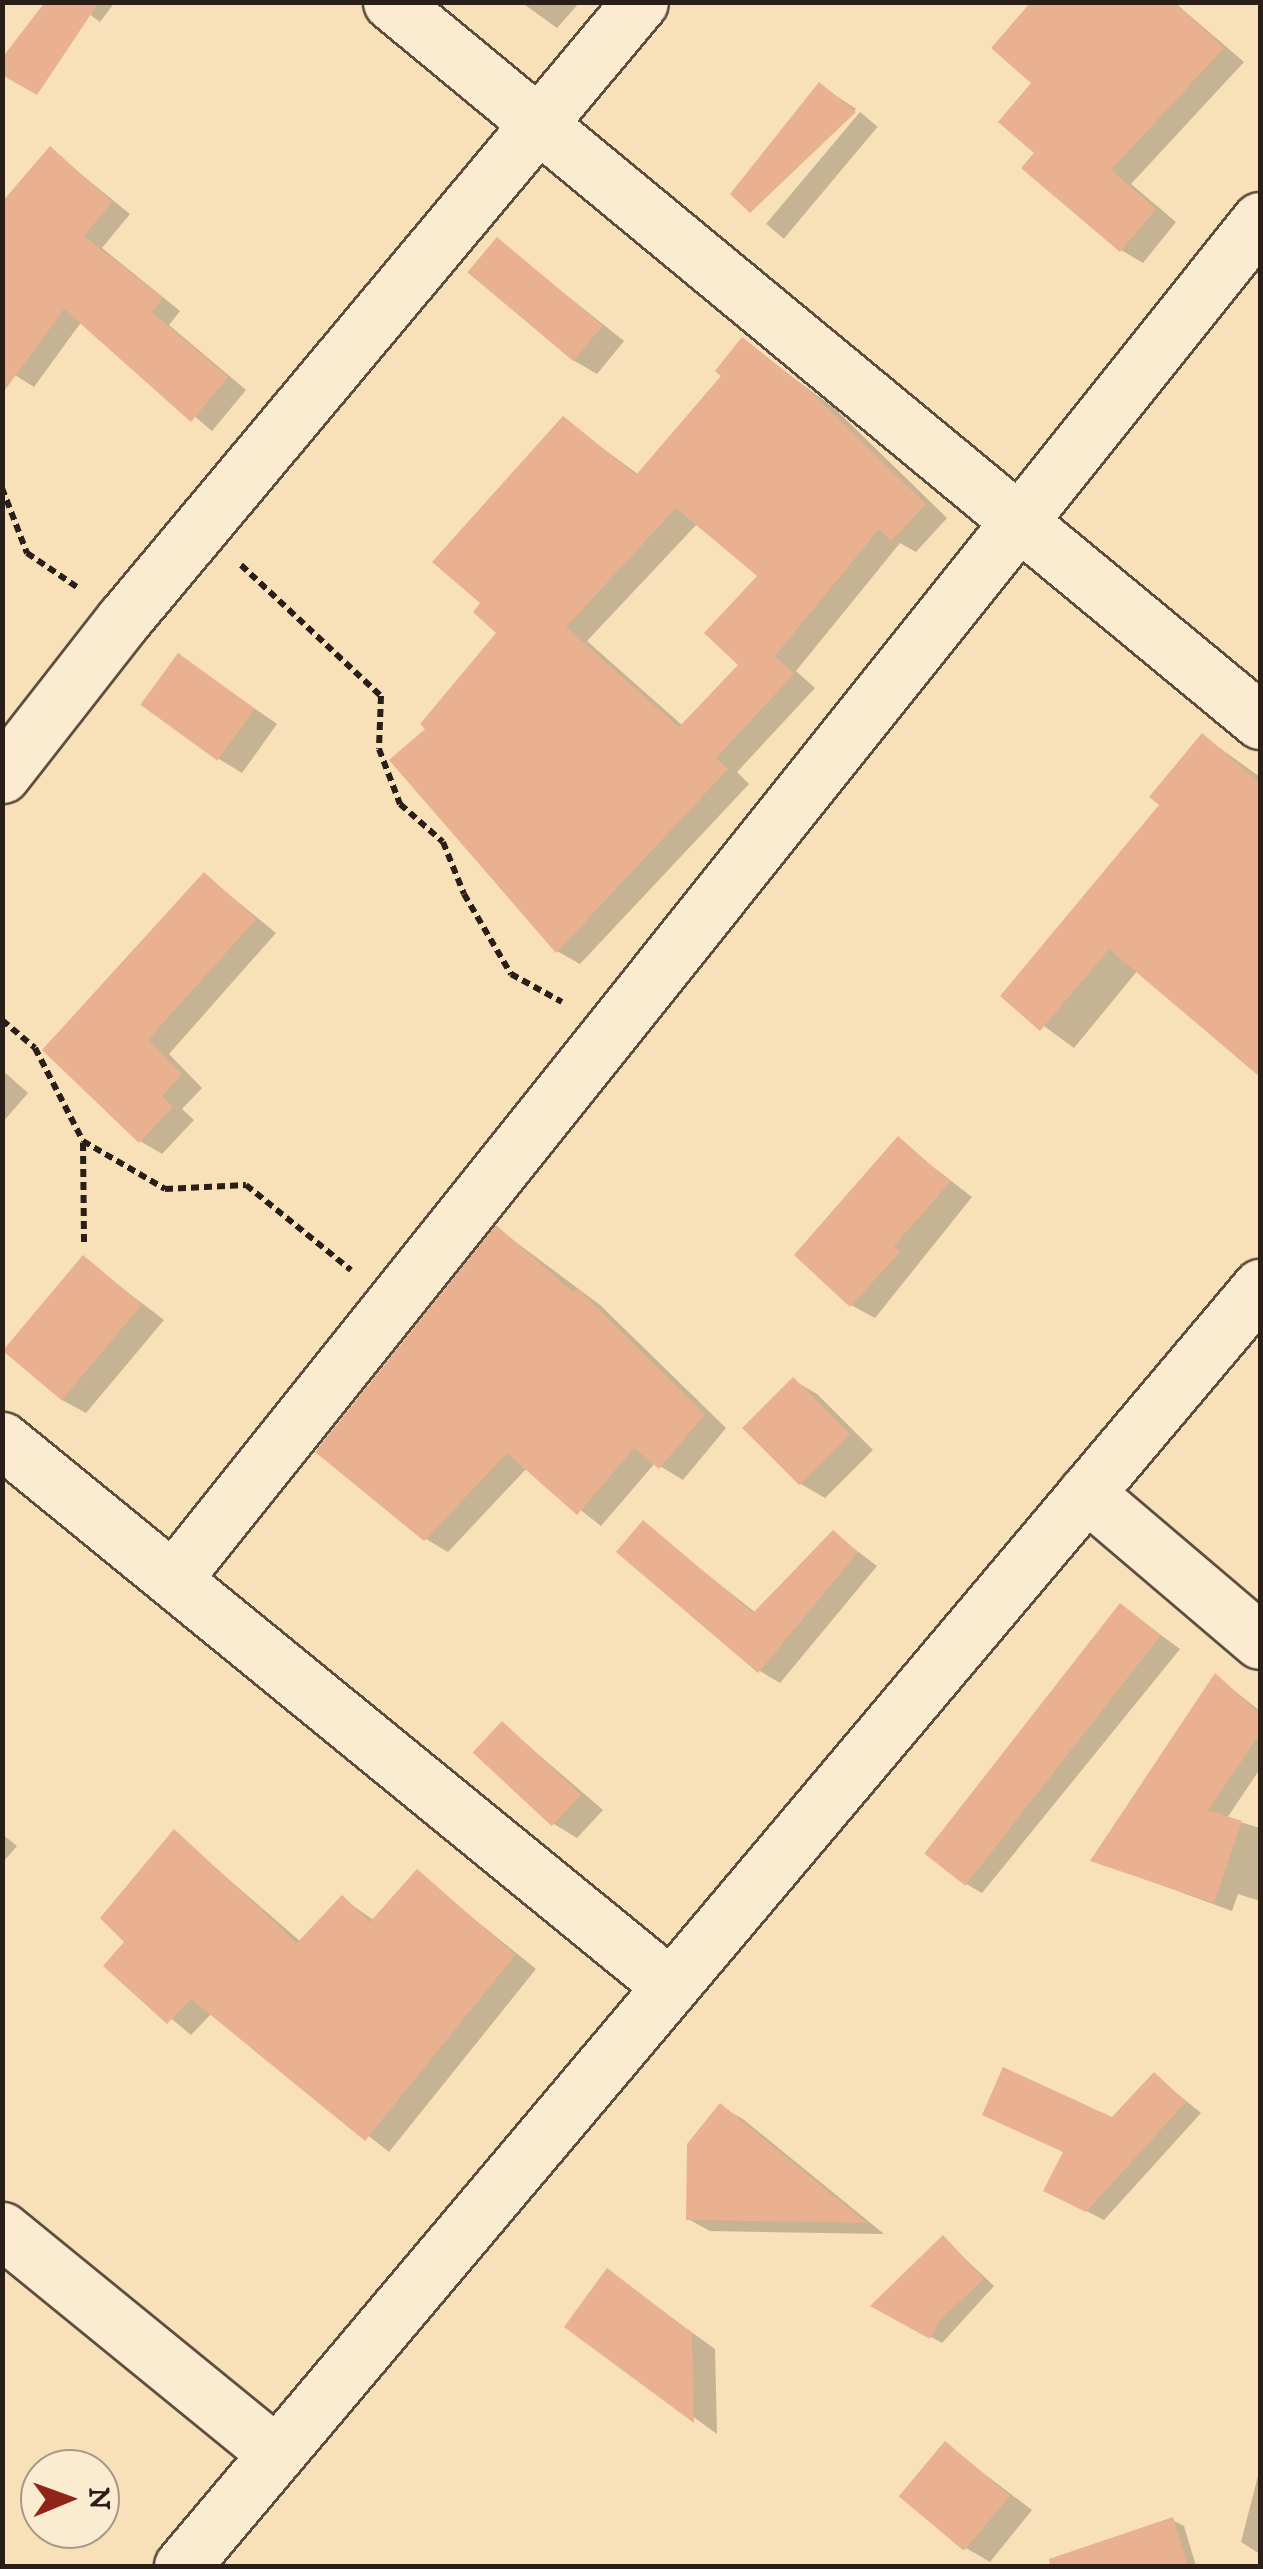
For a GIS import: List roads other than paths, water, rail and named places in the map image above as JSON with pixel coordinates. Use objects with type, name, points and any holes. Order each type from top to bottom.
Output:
[{"type":"street","points":[[392,2],[535,127],[1260,721]]},
{"type":"street","points":[[2,775],[124,619],[203,530],[640,2]]},
{"type":"street","points":[[173,1579],[1260,220]]},
{"type":"street","points":[[182,2566],[274,2452],[1260,1288]]},
{"type":"street","points":[[2,1440],[670,1985]]},
{"type":"street","points":[[1086,1493],[1260,1641]]},
{"type":"street","points":[[2,2230],[274,2452]]}]
